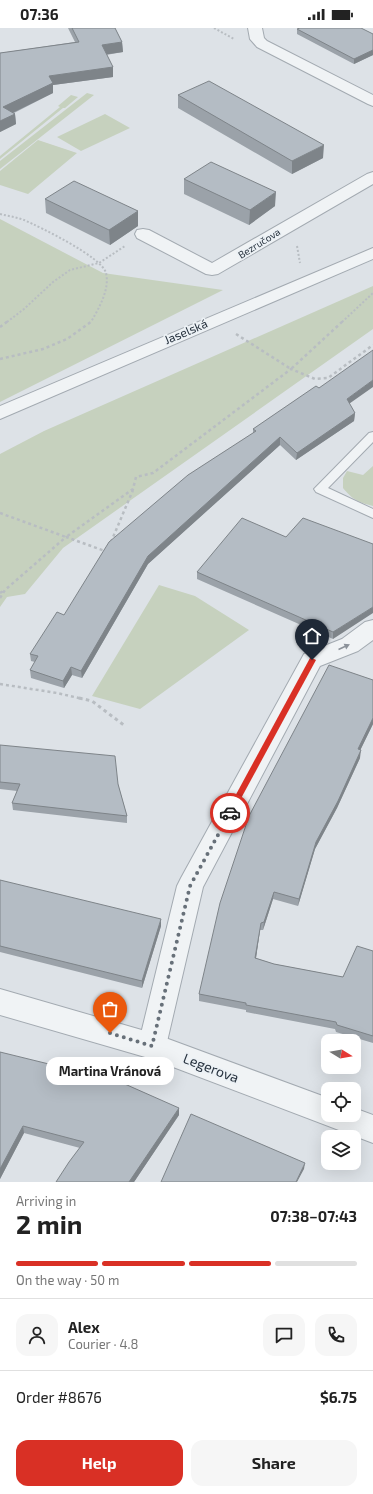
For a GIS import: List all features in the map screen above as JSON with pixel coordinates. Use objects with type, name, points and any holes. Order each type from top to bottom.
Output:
[{"type":"street","points":[[255,28],[257,39],[262,44],[373,101]]},
{"type":"street","name":"Bezručova","points":[[143,234],[212,270],[373,177]]},
{"type":"street","name":"Jaselská","points":[[0,414],[219,318],[373,253]]},
{"type":"street","points":[[152,1046],[190,886],[312,660],[350,645],[373,628]]},
{"type":"street","name":"Legerova","points":[[0,1002],[152,1046],[321,1109]]},
{"type":"street","points":[[354,1122],[373,1129]]},
{"type":"lane","points":[[373,436],[320,489],[373,514]]},
{"type":"path","points":[[0,214],[23,220],[51,233],[99,263],[106,272],[106,288],[100,306],[91,323],[67,339],[43,349],[0,359]]},
{"type":"path","points":[[0,327],[24,309],[53,282],[70,270],[99,263],[143,234]]},
{"type":"path","points":[[0,513],[107,552],[133,489],[136,477],[153,473],[291,369],[373,293]]},
{"type":"path","points":[[219,318],[237,334],[291,369],[315,379],[328,378],[373,345]]},
{"type":"path","points":[[0,593],[66,537],[133,489]]},
{"type":"path","points":[[0,598],[5,590]]},
{"type":"path","points":[[0,684],[57,693],[92,701],[125,726]]},
{"type":"green space","points":[[87,93],[94,95],[0,169],[0,161]]},
{"type":"green space","points":[[71,95],[78,97],[0,159],[0,156],[60,107],[58,106]]},
{"type":"green space","points":[[105,114],[130,128],[81,151],[57,137]]},
{"type":"green space","points":[[38,140],[77,153],[28,194],[0,185],[0,171]]},
{"type":"green space","points":[[0,219],[103,273],[223,290],[0,402]]},
{"type":"green space","points":[[373,286],[373,329],[63,548],[25,594],[7,597],[0,607],[0,454],[44,431]]},
{"type":"green space","points":[[373,466],[373,506],[353,498],[343,488],[343,478],[347,471],[363,475]]},
{"type":"green space","points":[[159,585],[195,596],[249,630],[140,709],[92,696]]},
{"type":"building","points":[[72,28],[115,28],[122,42],[102,45],[113,67],[49,76],[53,83],[3,107],[15,114],[0,121],[0,53],[79,42]]},
{"type":"building","points":[[361,28],[373,34],[373,50],[354,59],[297,29]]},
{"type":"building","points":[[209,81],[324,145],[292,161],[178,95]]},
{"type":"building","points":[[211,162],[276,192],[250,210],[184,179]]},
{"type":"building","points":[[74,181],[138,211],[109,230],[45,199]]},
{"type":"building","points":[[373,350],[373,380],[347,399],[355,413],[297,453],[280,437],[148,556],[81,671],[71,667],[63,681],[30,670],[38,656],[30,654],[57,612],[64,615],[109,542],[188,475],[256,431],[253,429],[316,386],[319,388]]},
{"type":"building","points":[[242,518],[286,537],[303,518],[373,544],[373,607],[333,632],[197,572]]},
{"type":"building","points":[[329,665],[373,680],[373,718],[358,749],[361,750],[338,801],[316,842],[299,899],[274,892],[264,922],[261,923],[255,958],[274,964],[343,977],[357,946],[373,951],[373,1036],[337,1025],[336,1022],[246,1005],[246,1003],[199,994],[220,903],[249,816]]},
{"type":"building","points":[[0,745],[115,756],[118,784],[127,816],[12,803],[20,784],[0,782]]},
{"type":"building","points":[[0,880],[161,919],[142,981],[0,946]]},
{"type":"building","points":[[0,1052],[118,1081],[179,1108],[129,1182],[56,1182],[84,1142],[23,1126],[0,1169]]},
{"type":"building","points":[[191,1114],[305,1163],[296,1182],[161,1182]]},
{"type":"way so far","points":[[110,1033],[152,1046],[190,886],[230,813]]},
{"type":"place","name":"Martina Vránová","points":[[110,1033]]},
{"type":"route","points":[[230,813],[312,660]]}]
